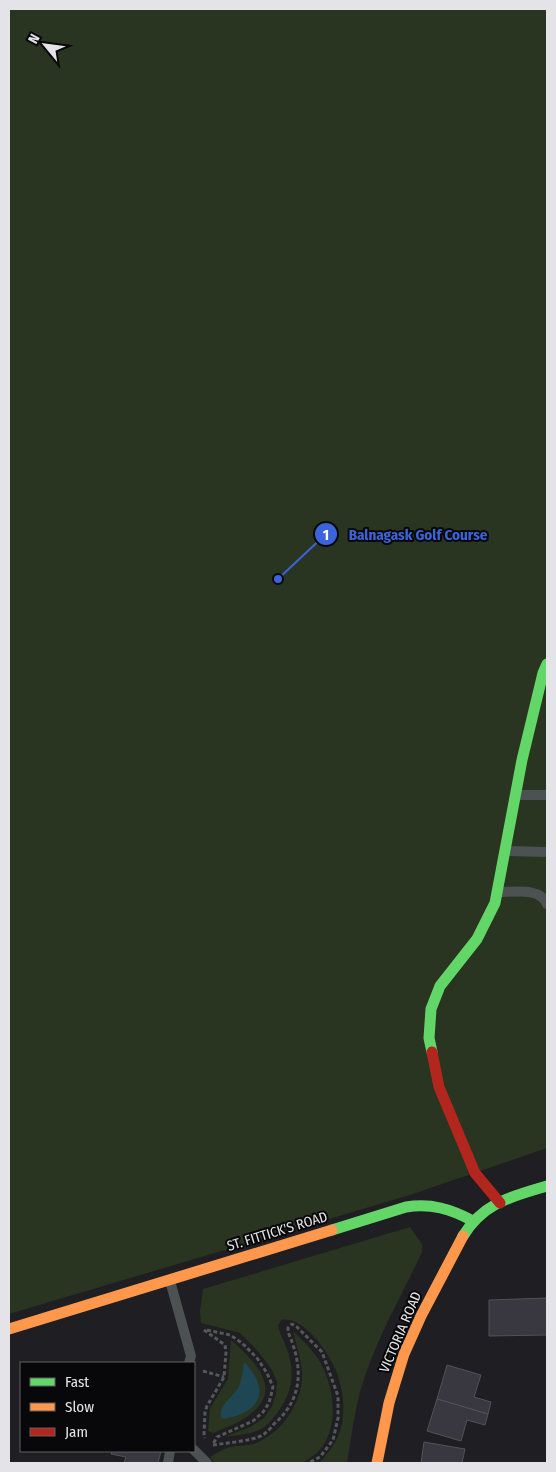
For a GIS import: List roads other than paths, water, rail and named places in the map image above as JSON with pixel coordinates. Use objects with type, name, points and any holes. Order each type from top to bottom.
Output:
[{"type":"street","points":[[500,1203],[475,1173],[439,1087],[429,1038],[431,1009],[440,986],[477,939],[495,903],[522,760],[538,692],[547,664]]},
{"type":"street","points":[[472,1222],[485,1210],[547,1186]]},
{"type":"street","name":"ST. FITTICK'S ROAD","points":[[9,1329],[406,1207],[420,1204],[433,1206],[457,1212],[472,1222]]},
{"type":"street","name":"VICTORIA ROAD","points":[[377,1463],[387,1410],[399,1366],[435,1290],[472,1222]]},
{"type":"lane","points":[[515,795],[547,795]]},
{"type":"lane","points":[[505,852],[547,852]]},
{"type":"lane","points":[[497,892],[532,892],[545,899],[547,904]]},
{"type":"lane","points":[[170,1280],[191,1356],[189,1362]]},
{"type":"lane","points":[[196,1456],[207,1463]]},
{"type":"water","points":[[244,1362],[258,1382],[260,1391],[258,1400],[245,1412],[222,1419],[221,1410],[239,1386]]},
{"type":"place","name":"Balnagask Golf Course","points":[[278,579]]}]
